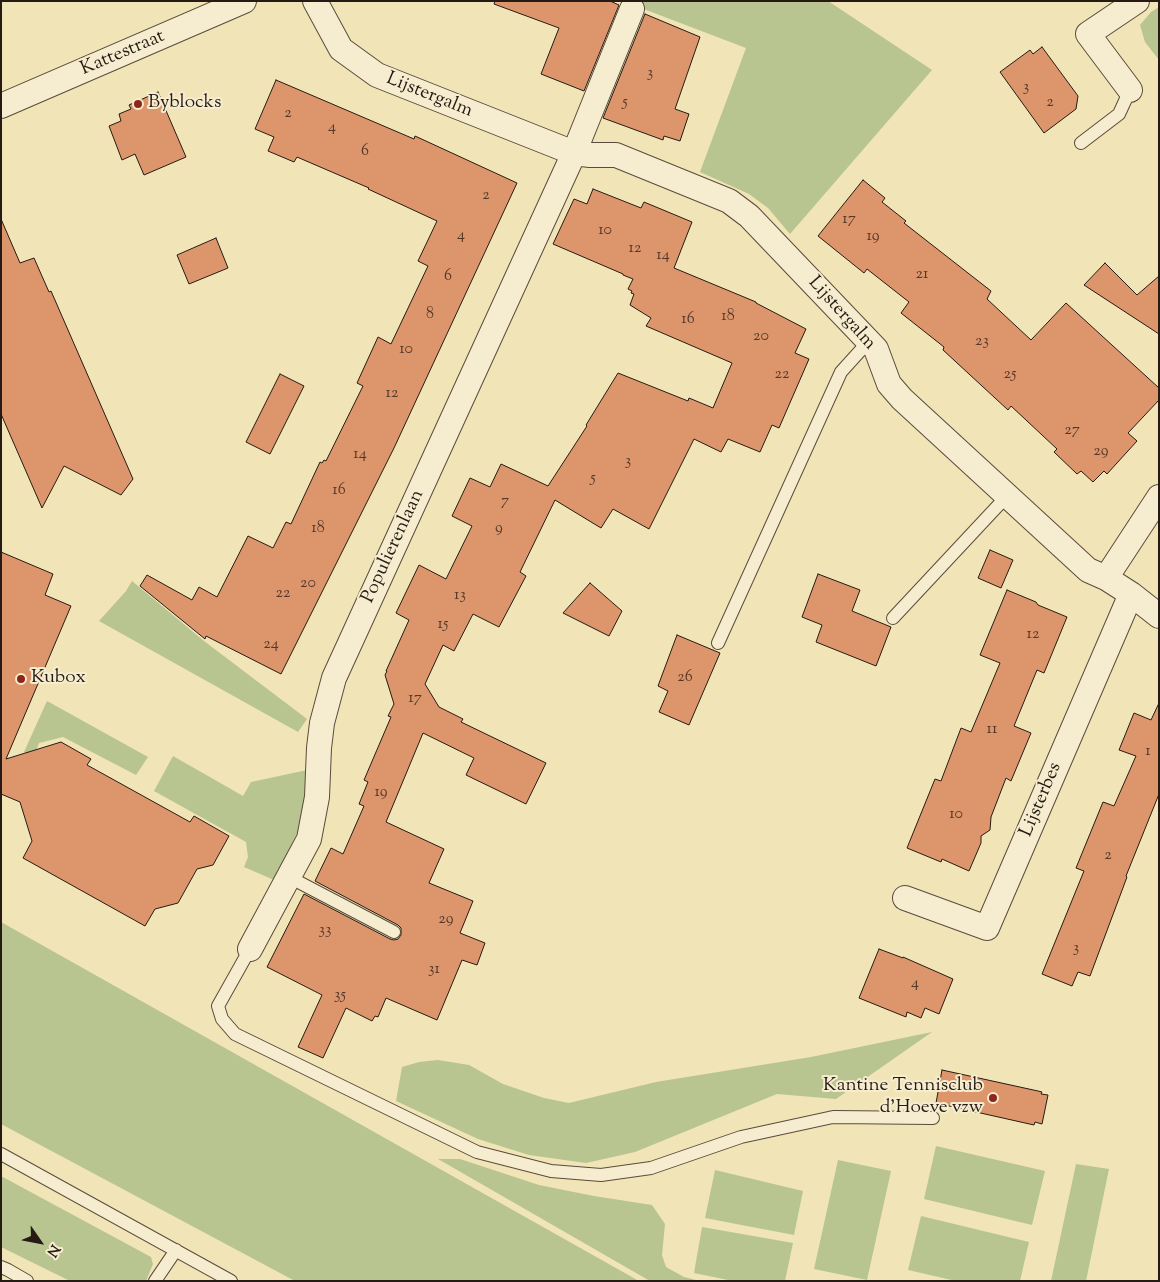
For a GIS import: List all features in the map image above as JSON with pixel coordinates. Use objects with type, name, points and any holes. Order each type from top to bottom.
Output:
[{"type":"street","name":"Kattestraat","points":[[1,106],[244,1]]},
{"type":"street","name":"Lijstergalm","points":[[315,1],[341,49],[377,75],[574,154],[616,155],[729,202],[749,216],[876,349],[889,384],[902,399],[1088,570],[1106,578],[1131,594],[1159,616]]},
{"type":"street","points":[[1130,90],[1088,34],[1137,1]]},
{"type":"street","points":[[574,154],[633,5]]},
{"type":"street","name":"Populierenlaan","points":[[250,949],[309,839],[317,797],[322,723],[334,678],[574,154]]},
{"type":"street","points":[[1106,578],[1159,497]]},
{"type":"street","name":"Lijsterbes","points":[[905,898],[987,928],[1131,594]]},
{"type":"lane","points":[[1081,143],[1119,114],[1130,90]]},
{"type":"lane","points":[[718,643],[841,372],[869,341]]},
{"type":"lane","points":[[893,618],[1007,496]]},
{"type":"lane","points":[[289,877],[394,932]]},
{"type":"lane","points":[[250,949],[218,1006],[222,1019],[235,1034],[477,1152],[551,1171],[601,1175],[651,1168],[741,1137],[833,1117],[933,1118]]},
{"type":"lane","points":[[1,1154],[231,1281]]},
{"type":"lane","points":[[155,1281],[176,1250]]},
{"type":"lane","points":[[1,1268],[27,1281]]},
{"type":"green space","points":[[643,1],[828,1],[932,70],[790,234],[768,208],[749,194],[700,172],[746,48],[641,8]]},
{"type":"green space","points":[[1159,7],[1159,60],[1145,42],[1140,25],[1151,12]]},
{"type":"green space","points":[[132,581],[204,641],[307,719],[298,732],[99,621],[126,591]]},
{"type":"green space","points":[[47,701],[148,757],[136,775],[63,737],[39,743],[33,759],[24,752]]},
{"type":"green space","points":[[173,756],[243,796],[251,782],[312,769],[299,829],[274,880],[244,867],[248,857],[246,842],[154,791]]},
{"type":"green space","points":[[1,922],[639,1281],[295,1281],[1,1124]]},
{"type":"green space","points":[[932,1032],[836,1099],[777,1094],[635,1152],[586,1163],[529,1155],[478,1139],[396,1101],[402,1067],[419,1062],[438,1060],[469,1065],[503,1084],[544,1098],[569,1103],[656,1082],[811,1057]]},
{"type":"green space","points":[[936,1146],[1045,1171],[1032,1225],[924,1199]]},
{"type":"green space","points":[[438,1159],[460,1159],[539,1185],[652,1205],[665,1224],[662,1255],[666,1267],[684,1277],[700,1281],[650,1281]]},
{"type":"green space","points":[[838,1160],[891,1171],[867,1280],[814,1269]]},
{"type":"green space","points":[[1076,1164],[1109,1169],[1086,1281],[1051,1281]]},
{"type":"green space","points":[[715,1170],[803,1191],[794,1235],[705,1218]]},
{"type":"green space","points":[[1,1176],[151,1257],[153,1264],[146,1281],[70,1281],[1,1247]]},
{"type":"green space","points":[[921,1216],[1029,1242],[1020,1281],[956,1281],[908,1270]]},
{"type":"green space","points":[[702,1227],[793,1243],[785,1281],[733,1281],[694,1273]]},
{"type":"building","points":[[495,1],[610,1],[619,5],[584,91],[541,74],[559,28],[494,4]]},
{"type":"building","points":[[645,14],[700,37],[675,109],[689,114],[680,141],[664,136],[663,140],[603,118]]},
{"type":"building","points":[[1042,47],[1078,96],[1076,109],[1044,133],[1000,72],[1030,50],[1033,54]]},
{"type":"building","points":[[276,80],[414,139],[415,136],[517,183],[394,448],[281,674],[206,636],[205,639],[140,586],[147,575],[192,600],[199,587],[217,597],[248,536],[273,548],[286,522],[291,524],[320,462],[326,461],[363,386],[357,383],[378,337],[391,344],[428,266],[418,261],[437,221],[369,188],[297,157],[294,162],[268,151],[274,137],[255,129]]},
{"type":"building","points":[[158,92],[186,157],[144,175],[135,154],[122,160],[109,126],[121,121],[119,114],[131,109],[129,105]]},
{"type":"building","points":[[863,180],[885,198],[882,202],[906,221],[904,223],[991,291],[987,299],[1031,340],[1066,303],[1159,388],[1159,400],[1128,433],[1137,441],[1107,474],[1104,471],[1093,482],[1081,471],[1077,474],[1054,452],[1057,449],[1011,406],[1008,410],[943,350],[944,347],[901,313],[909,302],[867,269],[864,273],[818,236]]},
{"type":"building","points":[[593,189],[641,208],[644,202],[692,222],[674,268],[756,302],[806,329],[795,353],[809,359],[779,428],[772,425],[760,452],[728,439],[721,452],[694,439],[649,529],[613,509],[601,528],[555,500],[520,572],[526,576],[499,627],[473,614],[454,651],[443,645],[425,684],[439,707],[463,719],[461,722],[546,763],[526,804],[466,775],[474,758],[423,733],[386,822],[444,849],[429,883],[473,901],[460,933],[485,943],[477,965],[462,960],[437,1020],[386,998],[378,1017],[375,1016],[372,1021],[346,1008],[323,1058],[298,1047],[322,995],[267,967],[304,894],[390,939],[398,939],[401,935],[401,928],[398,925],[315,881],[331,848],[343,854],[364,806],[359,804],[368,782],[364,780],[391,717],[388,716],[394,704],[385,675],[409,620],[396,613],[419,565],[446,579],[472,526],[452,516],[470,478],[490,487],[501,464],[548,486],[587,426],[618,373],[688,401],[689,398],[713,408],[732,363],[646,326],[651,318],[630,305],[634,294],[628,289],[633,279],[553,244],[574,199],[587,204]]},
{"type":"building","points":[[1,219],[20,263],[34,258],[49,292],[51,291],[133,479],[121,495],[64,466],[42,508],[1,414]]},
{"type":"building","points":[[216,238],[228,268],[189,284],[177,255]]},
{"type":"building","points":[[1105,263],[1137,295],[1159,276],[1159,334],[1084,285]]},
{"type":"building","points":[[280,374],[304,386],[270,454],[246,442]]},
{"type":"building","points":[[990,550],[1013,560],[1001,588],[978,578]]},
{"type":"building","points":[[1,552],[53,574],[45,595],[71,606],[6,759],[61,742],[91,759],[87,765],[190,822],[194,816],[229,836],[213,865],[197,869],[178,903],[155,909],[145,926],[23,858],[32,841],[20,802],[1,794]]},
{"type":"building","points":[[818,574],[860,590],[852,611],[891,627],[876,666],[816,642],[822,625],[802,617]]},
{"type":"building","points":[[590,583],[622,611],[609,636],[563,613]]},
{"type":"building","points":[[1007,590],[1067,617],[1044,673],[1037,670],[1014,726],[1031,733],[1011,781],[1006,778],[991,817],[990,830],[981,836],[981,843],[969,871],[942,859],[941,862],[907,848],[935,779],[941,781],[961,728],[971,732],[1000,663],[980,655]]},
{"type":"building","points":[[677,635],[720,653],[689,725],[659,712],[668,691],[658,686]]},
{"type":"building","points":[[1159,703],[1159,794],[1126,876],[1090,976],[1078,972],[1072,986],[1042,974],[1084,871],[1076,868],[1103,802],[1114,806],[1136,756],[1119,750],[1134,713],[1151,720]]},
{"type":"building","points":[[879,949],[903,957],[953,979],[939,1014],[925,1008],[921,1018],[907,1012],[906,1017],[859,998]]},
{"type":"building","name":"Kantine Tennisclub d'Hoeve vzw","points":[[942,1070],[1038,1091],[1042,1092],[1041,1094],[1048,1095],[1042,1124],[1035,1122],[1034,1125],[936,1103]]},
{"type":"place","name":"Byblocks","points":[[138,104]]},
{"type":"place","name":"Kubox","points":[[21,679]]},
{"type":"place","name":"Kantine Tennisclub d'Hoeve vzw","points":[[993,1098]]}]
